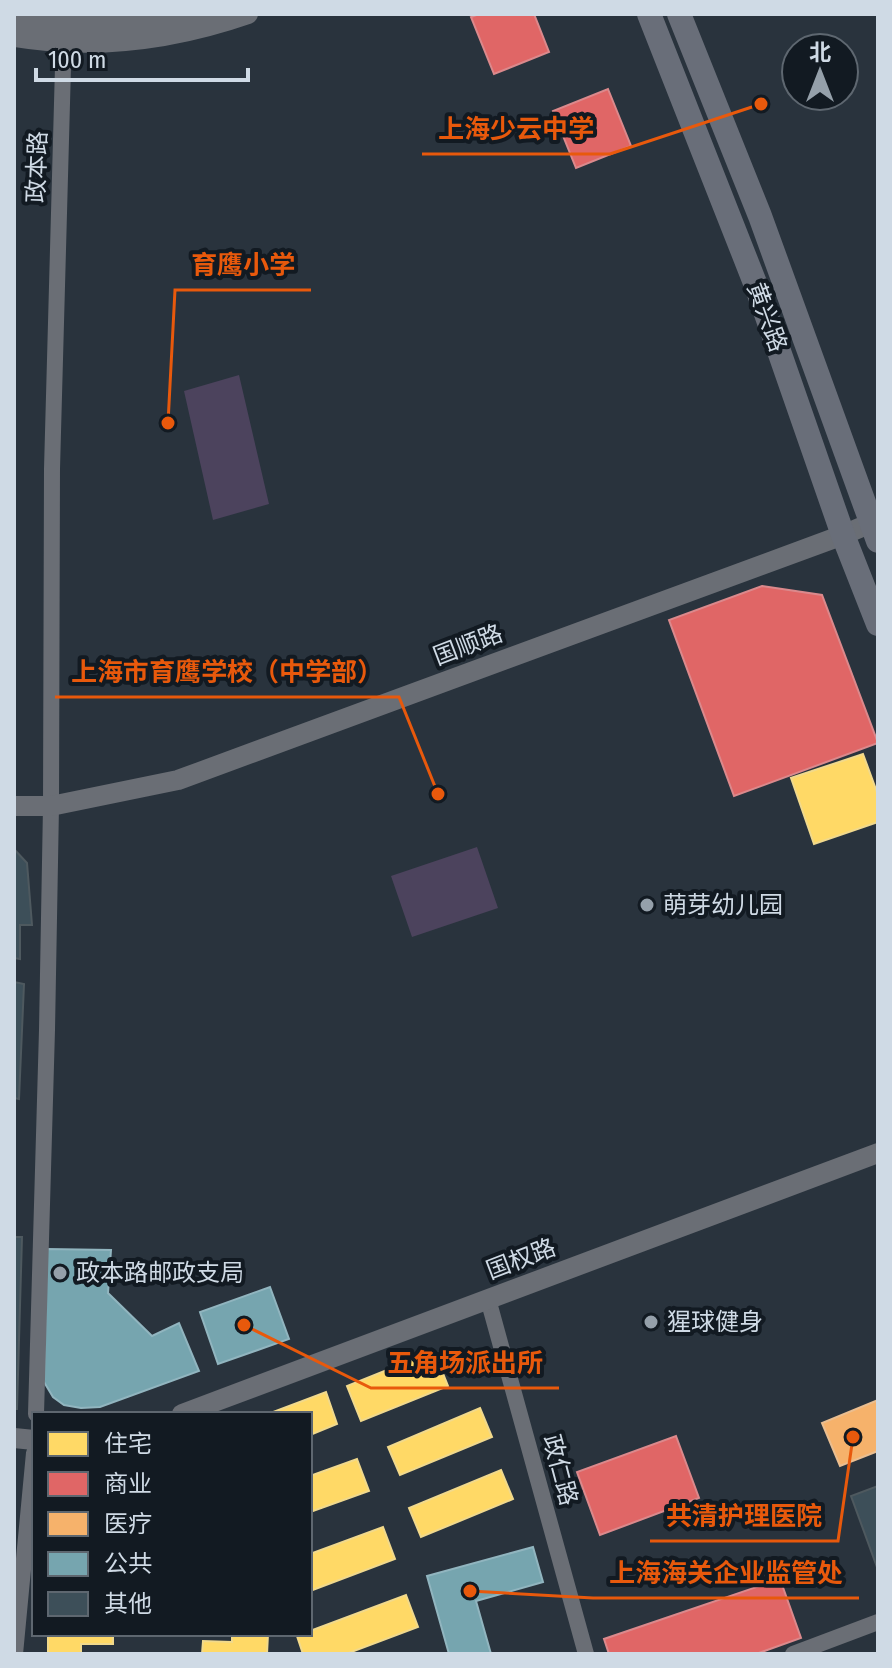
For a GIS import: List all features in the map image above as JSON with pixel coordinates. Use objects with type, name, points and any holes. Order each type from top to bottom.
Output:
[{"type":"main road","name":"黄兴路","points":[[649,14],[757,288],[843,535],[878,624]]},
{"type":"main road","name":"黄兴路","points":[[679,14],[760,216],[876,528]]},
{"type":"street","points":[[14,37],[178,20],[200,14]]},
{"type":"street","points":[[14,19],[64,33],[119,42],[167,37],[248,14]]},
{"type":"street","name":"政本路","points":[[36,1412],[47,1030],[52,469],[64,33]]},
{"type":"street","name":"国顺路","points":[[14,806],[51,806],[178,780],[843,535],[876,528]]},
{"type":"street","name":"国权路","points":[[187,1412],[878,1153]]},
{"type":"street","name":"政仁路","points":[[488,1299],[586,1654]]},
{"type":"street","points":[[15,1654],[32,1474]]},
{"type":"street","points":[[793,1654],[878,1622]]},
{"type":"shaded area","points":[[239,375],[269,504],[213,520],[184,391]]},
{"type":"shaded area","points":[[477,847],[498,908],[412,937],[391,876]]},
{"type":"building: 住宅","points":[[863,754],[878,795],[878,822],[814,844],[791,778]]},
{"type":"building: 住宅","points":[[434,1351],[448,1386],[361,1421],[347,1386]]},
{"type":"building: 住宅","points":[[326,1392],[337,1424],[312,1434],[312,1412],[273,1412]]},
{"type":"building: 住宅","points":[[480,1408],[492,1437],[400,1475],[388,1447]]},
{"type":"building: 住宅","points":[[357,1459],[369,1491],[312,1511],[312,1475]]},
{"type":"building: 住宅","points":[[501,1470],[513,1499],[421,1537],[409,1508]]},
{"type":"building: 住宅","points":[[383,1527],[395,1559],[312,1590],[312,1553]]},
{"type":"building: 住宅","points":[[406,1595],[418,1627],[346,1654],[303,1654],[297,1636],[312,1636],[312,1630]]},
{"type":"building: 住宅","points":[[48,1636],[113,1636],[113,1644],[81,1644],[81,1654],[48,1654]]},
{"type":"building: 住宅","points":[[232,1636],[268,1636],[267,1654],[202,1654],[203,1641],[232,1642]]},
{"type":"building: 商业","points":[[479,14],[534,14],[549,52],[494,74],[471,17]]},
{"type":"building: 商业","points":[[608,89],[631,146],[576,168],[553,111]]},
{"type":"building: 商业","points":[[762,586],[822,595],[878,743],[734,796],[669,620]]},
{"type":"building: 商业","points":[[676,1436],[699,1498],[600,1535],[577,1472]]},
{"type":"building: 商业","points":[[780,1579],[801,1638],[756,1654],[609,1654],[604,1639]]},
{"type":"building: 医疗","points":[[878,1400],[878,1451],[840,1466],[822,1423]]},
{"type":"building: 公共","points":[[47,1249],[111,1250],[108,1293],[152,1336],[179,1323],[199,1371],[100,1407],[64,1405],[53,1397],[44,1382]]},
{"type":"building: 公共","points":[[270,1287],[289,1339],[218,1364],[200,1312]]},
{"type":"building: 公共","points":[[533,1547],[543,1582],[476,1601],[491,1654],[449,1654],[427,1576]]},
{"type":"building: 其他","points":[[14,849],[27,863],[32,925],[20,925],[20,959],[14,958]]},
{"type":"building: 其他","points":[[14,982],[24,984],[19,1099],[14,1098]]},
{"type":"building: 其他","points":[[14,1237],[22,1237],[17,1409],[14,1409]]},
{"type":"building: 其他","points":[[878,1486],[878,1570],[851,1496]]},
{"type":"place","name":"上海少云中学","points":[[761,104]]},
{"type":"place","name":"育鹰小学","points":[[168,423]]},
{"type":"place","name":"上海市育鹰学校（中学部）","points":[[438,794]]},
{"type":"place","name":"萌芽幼儿园","points":[[647,905]]},
{"type":"place","name":"政本路邮政支局","points":[[60,1273]]},
{"type":"place","name":"猩球健身","points":[[651,1322]]},
{"type":"place","name":"五角场派出所","points":[[244,1325]]},
{"type":"place","name":"共清护理医院","points":[[853,1437]]},
{"type":"place","name":"上海海关企业监管处","points":[[470,1591]]}]
